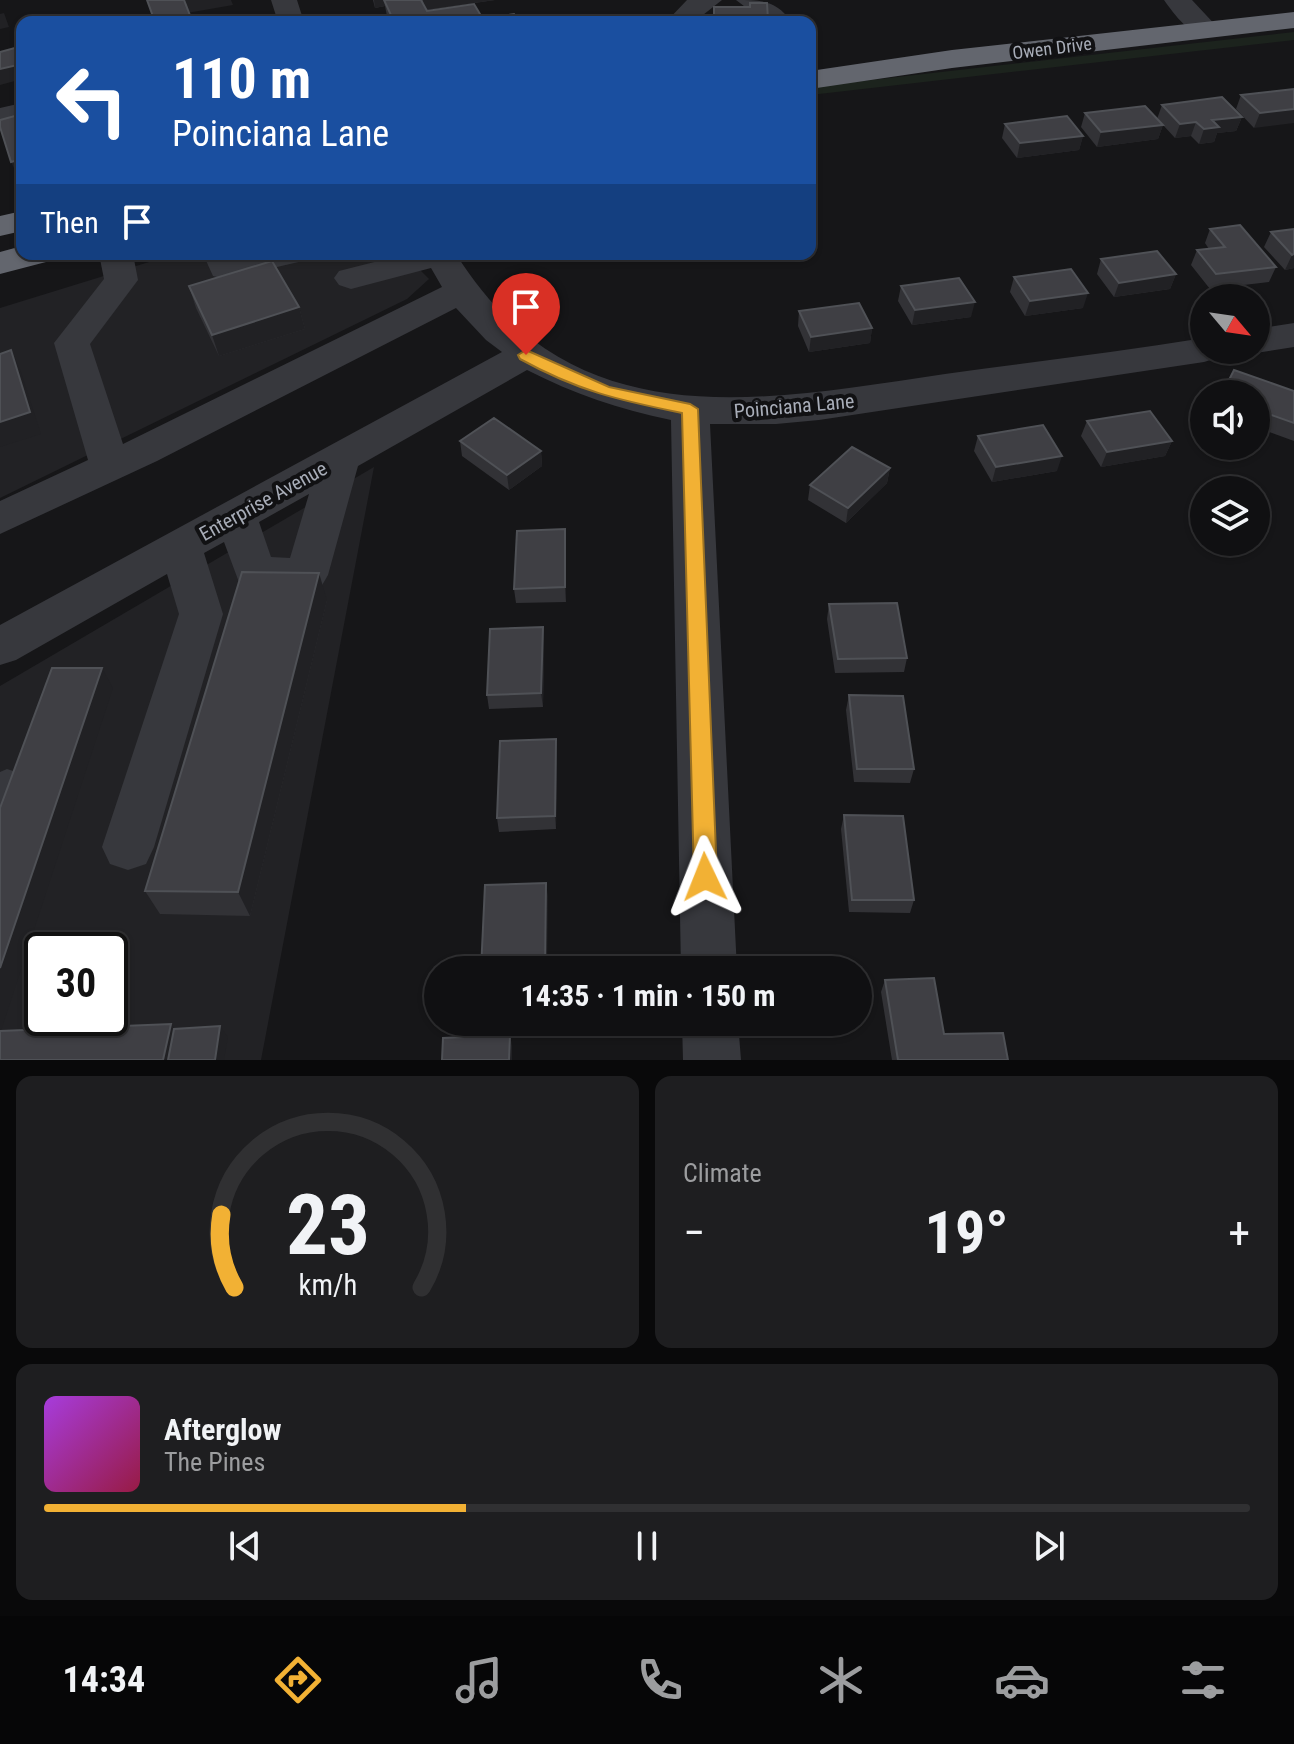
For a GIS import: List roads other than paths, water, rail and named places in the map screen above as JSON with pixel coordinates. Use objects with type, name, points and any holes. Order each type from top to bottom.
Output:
[{"type":"highway","name":"Owen Drive","points":[[816,84],[1294,20]]},
{"type":"highway","name":"Owen Drive","points":[[816,85],[1294,47]]},
{"type":"street","points":[[685,16],[697,5],[709,0]]},
{"type":"street","points":[[749,0],[774,16]]},
{"type":"street","points":[[1177,0],[1206,30]]},
{"type":"street","points":[[110,467],[72,343],[121,280],[117,260]]},
{"type":"street","points":[[222,260],[225,269],[265,260]]},
{"type":"street","points":[[376,334],[346,266],[397,260]]},
{"type":"street","name":"Poinciana Lane","points":[[442,260],[473,307],[526,355],[563,375],[606,392],[690,409],[776,411],[1190,352]]},
{"type":"street","points":[[0,519],[461,291]]},
{"type":"street","points":[[1270,339],[1294,335]]},
{"type":"street","name":"Enterprise Avenue","points":[[0,647],[526,355]]},
{"type":"street","points":[[690,409],[709,956]]},
{"type":"street","points":[[236,516],[255,573],[306,575],[340,458]]},
{"type":"street","points":[[128,847],[201,614],[181,547]]},
{"type":"street","points":[[0,795],[7,791],[0,811]]},
{"type":"street","points":[[711,1036],[712,1060]]}]
